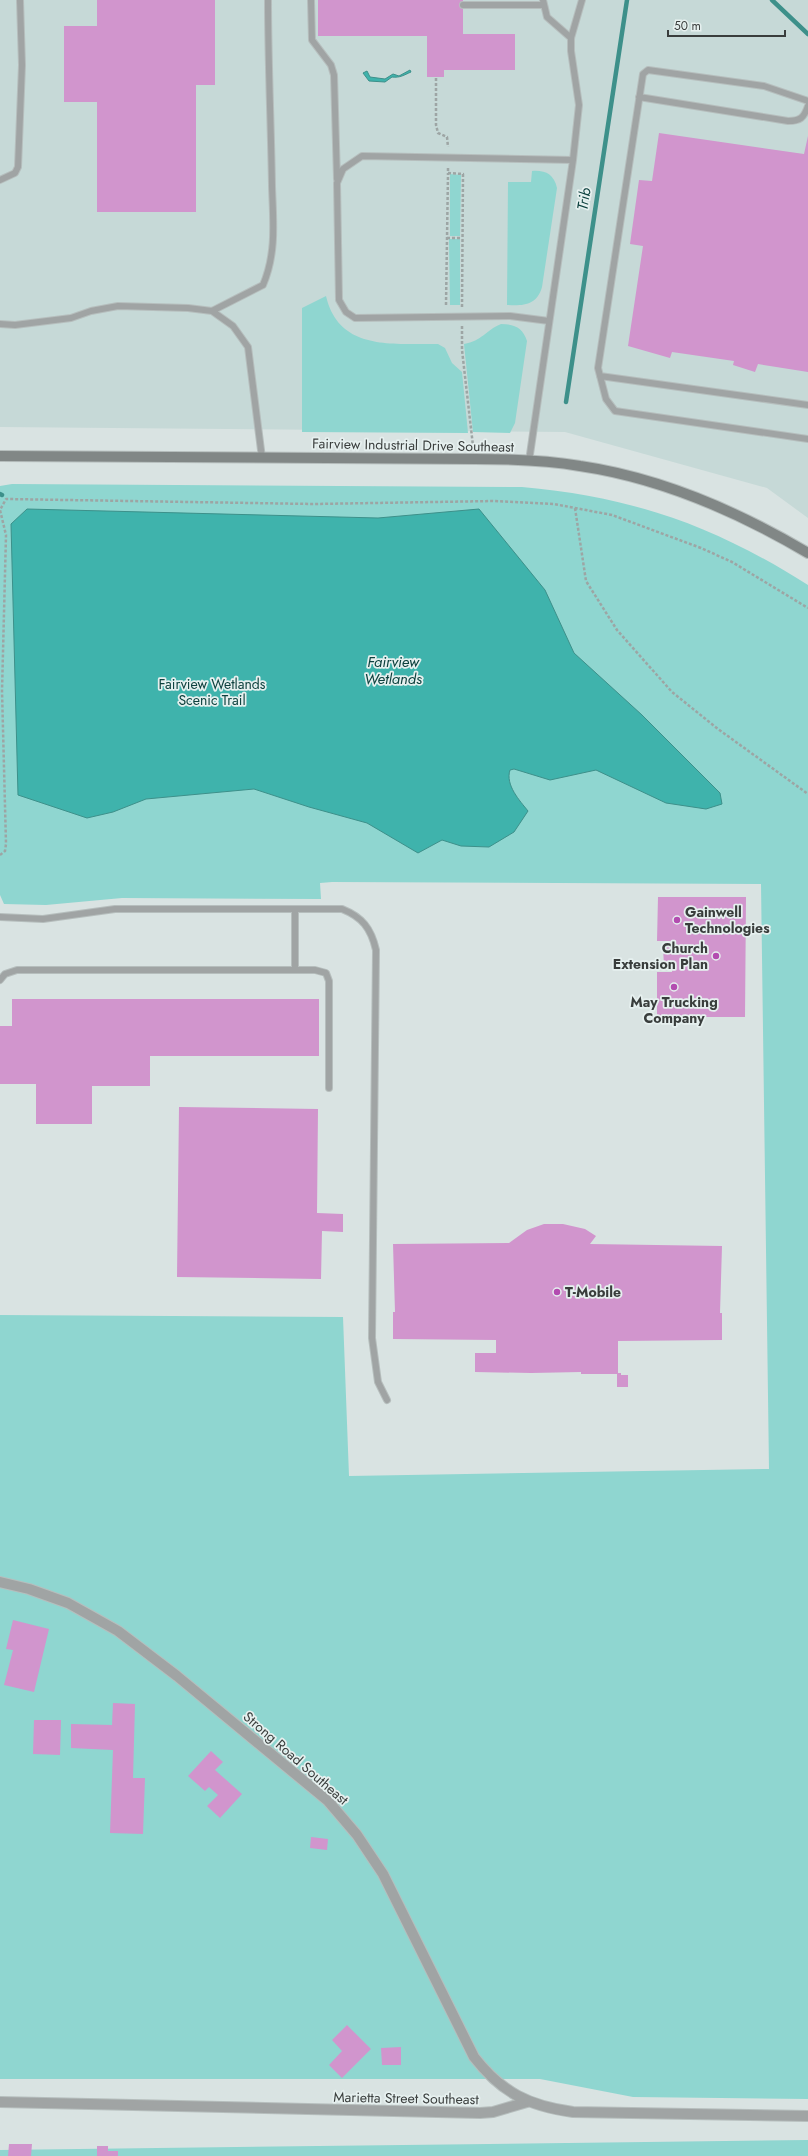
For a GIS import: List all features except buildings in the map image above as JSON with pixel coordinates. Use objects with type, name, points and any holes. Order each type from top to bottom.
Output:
[{"type":"main road","name":"Fairview Industrial Drive Southeast","points":[[0,456],[475,459],[529,461],[580,466],[680,490],[743,517],[808,553]]},
{"type":"street","name":"Strong Road Southeast","points":[[0,1582],[29,1589],[68,1603],[118,1631],[177,1676],[328,1802],[357,1835],[383,1874],[474,2057],[496,2082],[528,2102]]},
{"type":"street","name":"Marietta Street Southeast","points":[[0,2102],[480,2114],[493,2112],[528,2102]]},
{"type":"street","points":[[528,2102],[551,2109],[594,2113],[808,2116]]},
{"type":"lane","points":[[0,180],[15,173],[18,167],[22,65],[20,0]]},
{"type":"lane","points":[[212,311],[263,284],[273,253],[275,232],[272,122],[268,52],[268,0]]},
{"type":"lane","points":[[311,0],[312,40],[331,65],[334,75],[338,293],[339,300],[346,312],[355,318],[510,316],[549,321]]},
{"type":"lane","points":[[529,461],[574,160],[579,105],[571,51],[571,38],[582,0]]},
{"type":"lane","points":[[463,5],[543,3],[548,17],[571,38]]},
{"type":"lane","points":[[808,101],[764,86],[648,70],[643,74],[598,368],[606,399],[615,411],[808,439]]},
{"type":"lane","points":[[639,97],[788,121],[797,121],[804,116],[808,106]]},
{"type":"lane","points":[[337,183],[343,169],[362,156],[574,160]]},
{"type":"lane","points":[[0,324],[15,325],[71,318],[91,311],[118,306],[188,308],[212,311],[233,326],[248,347],[262,458]]},
{"type":"lane","points":[[600,376],[808,405]]},
{"type":"lane","points":[[294,970],[295,908]]},
{"type":"lane","points":[[0,917],[43,919],[115,909],[342,908],[356,914],[367,925],[373,936],[376,950],[372,1338],[378,1382],[387,1400]]},
{"type":"lane","points":[[0,980],[5,974],[17,970],[315,970],[326,973],[329,981],[329,1088]]},
{"type":"path","points":[[436,78],[436,125],[438,133],[446,137],[448,141],[446,305]]},
{"type":"path","points":[[448,173],[463,174],[462,350],[475,459]]},
{"type":"path","points":[[447,238],[462,238]]},
{"type":"path","points":[[0,855],[5,851],[6,844],[2,691],[6,535],[0,510],[6,499],[314,504],[494,501],[554,504],[612,515],[701,548],[732,562],[808,608]]},
{"type":"path","points":[[575,508],[586,581],[617,630],[672,692],[718,729],[808,794]]},
{"type":"shaded area","points":[[0,0],[808,0],[808,518],[767,488],[565,432],[0,427]]},
{"type":"green space","points":[[532,171],[545,172],[551,176],[556,183],[557,188],[542,287],[537,298],[533,301],[519,305],[507,305],[508,182],[531,182]]},
{"type":"green space","points":[[450,174],[461,175],[460,236],[450,236]]},
{"type":"green space","points":[[449,239],[460,239],[460,305],[450,305]]},
{"type":"green space","points":[[326,296],[333,314],[343,327],[356,336],[370,341],[404,344],[438,344],[445,348],[452,363],[462,372],[468,433],[302,432],[302,308]]},
{"type":"green space","points":[[501,324],[518,328],[521,330],[527,341],[515,423],[510,433],[473,432],[464,344],[480,338],[491,329]]},
{"type":"green space","name":"Fairview Wetlands Scenic Trail","points":[[12,484],[522,487],[562,492],[600,498],[671,517],[705,530],[739,546],[808,585],[808,2099],[633,2097],[540,2079],[0,2079],[0,1315],[343,1317],[349,1476],[769,1469],[761,884],[332,882],[320,883],[321,899],[122,898],[46,905],[4,904],[0,895],[0,486]]},
{"type":"green space","points":[[808,2140],[808,2156],[0,2156],[0,2150]]},
{"type":"water","points":[[410,70],[411,72],[400,77],[392,77],[385,82],[369,81],[363,73],[367,71],[370,77],[385,79],[393,74],[399,76]]},
{"type":"water","name":"Fairview Wetlands","points":[[27,509],[378,518],[479,509],[545,590],[574,653],[642,715],[720,793],[722,804],[706,809],[666,803],[596,770],[550,780],[514,769],[510,770],[509,776],[511,787],[517,798],[528,811],[514,832],[489,847],[461,846],[442,840],[418,853],[367,823],[309,807],[254,789],[146,799],[113,812],[87,818],[18,795],[11,524]]},
{"type":"waterway","name":"Trib","points":[[566,402],[627,0]]},
{"type":"waterway","points":[[772,0],[808,34]]},
{"type":"place","name":"Gainwell Technologies","points":[[677,920]]},
{"type":"place","name":"Church Extension Plan","points":[[716,956]]},
{"type":"place","name":"May Trucking Company","points":[[674,987]]},
{"type":"place","name":"T-Mobile","points":[[557,1292]]}]
